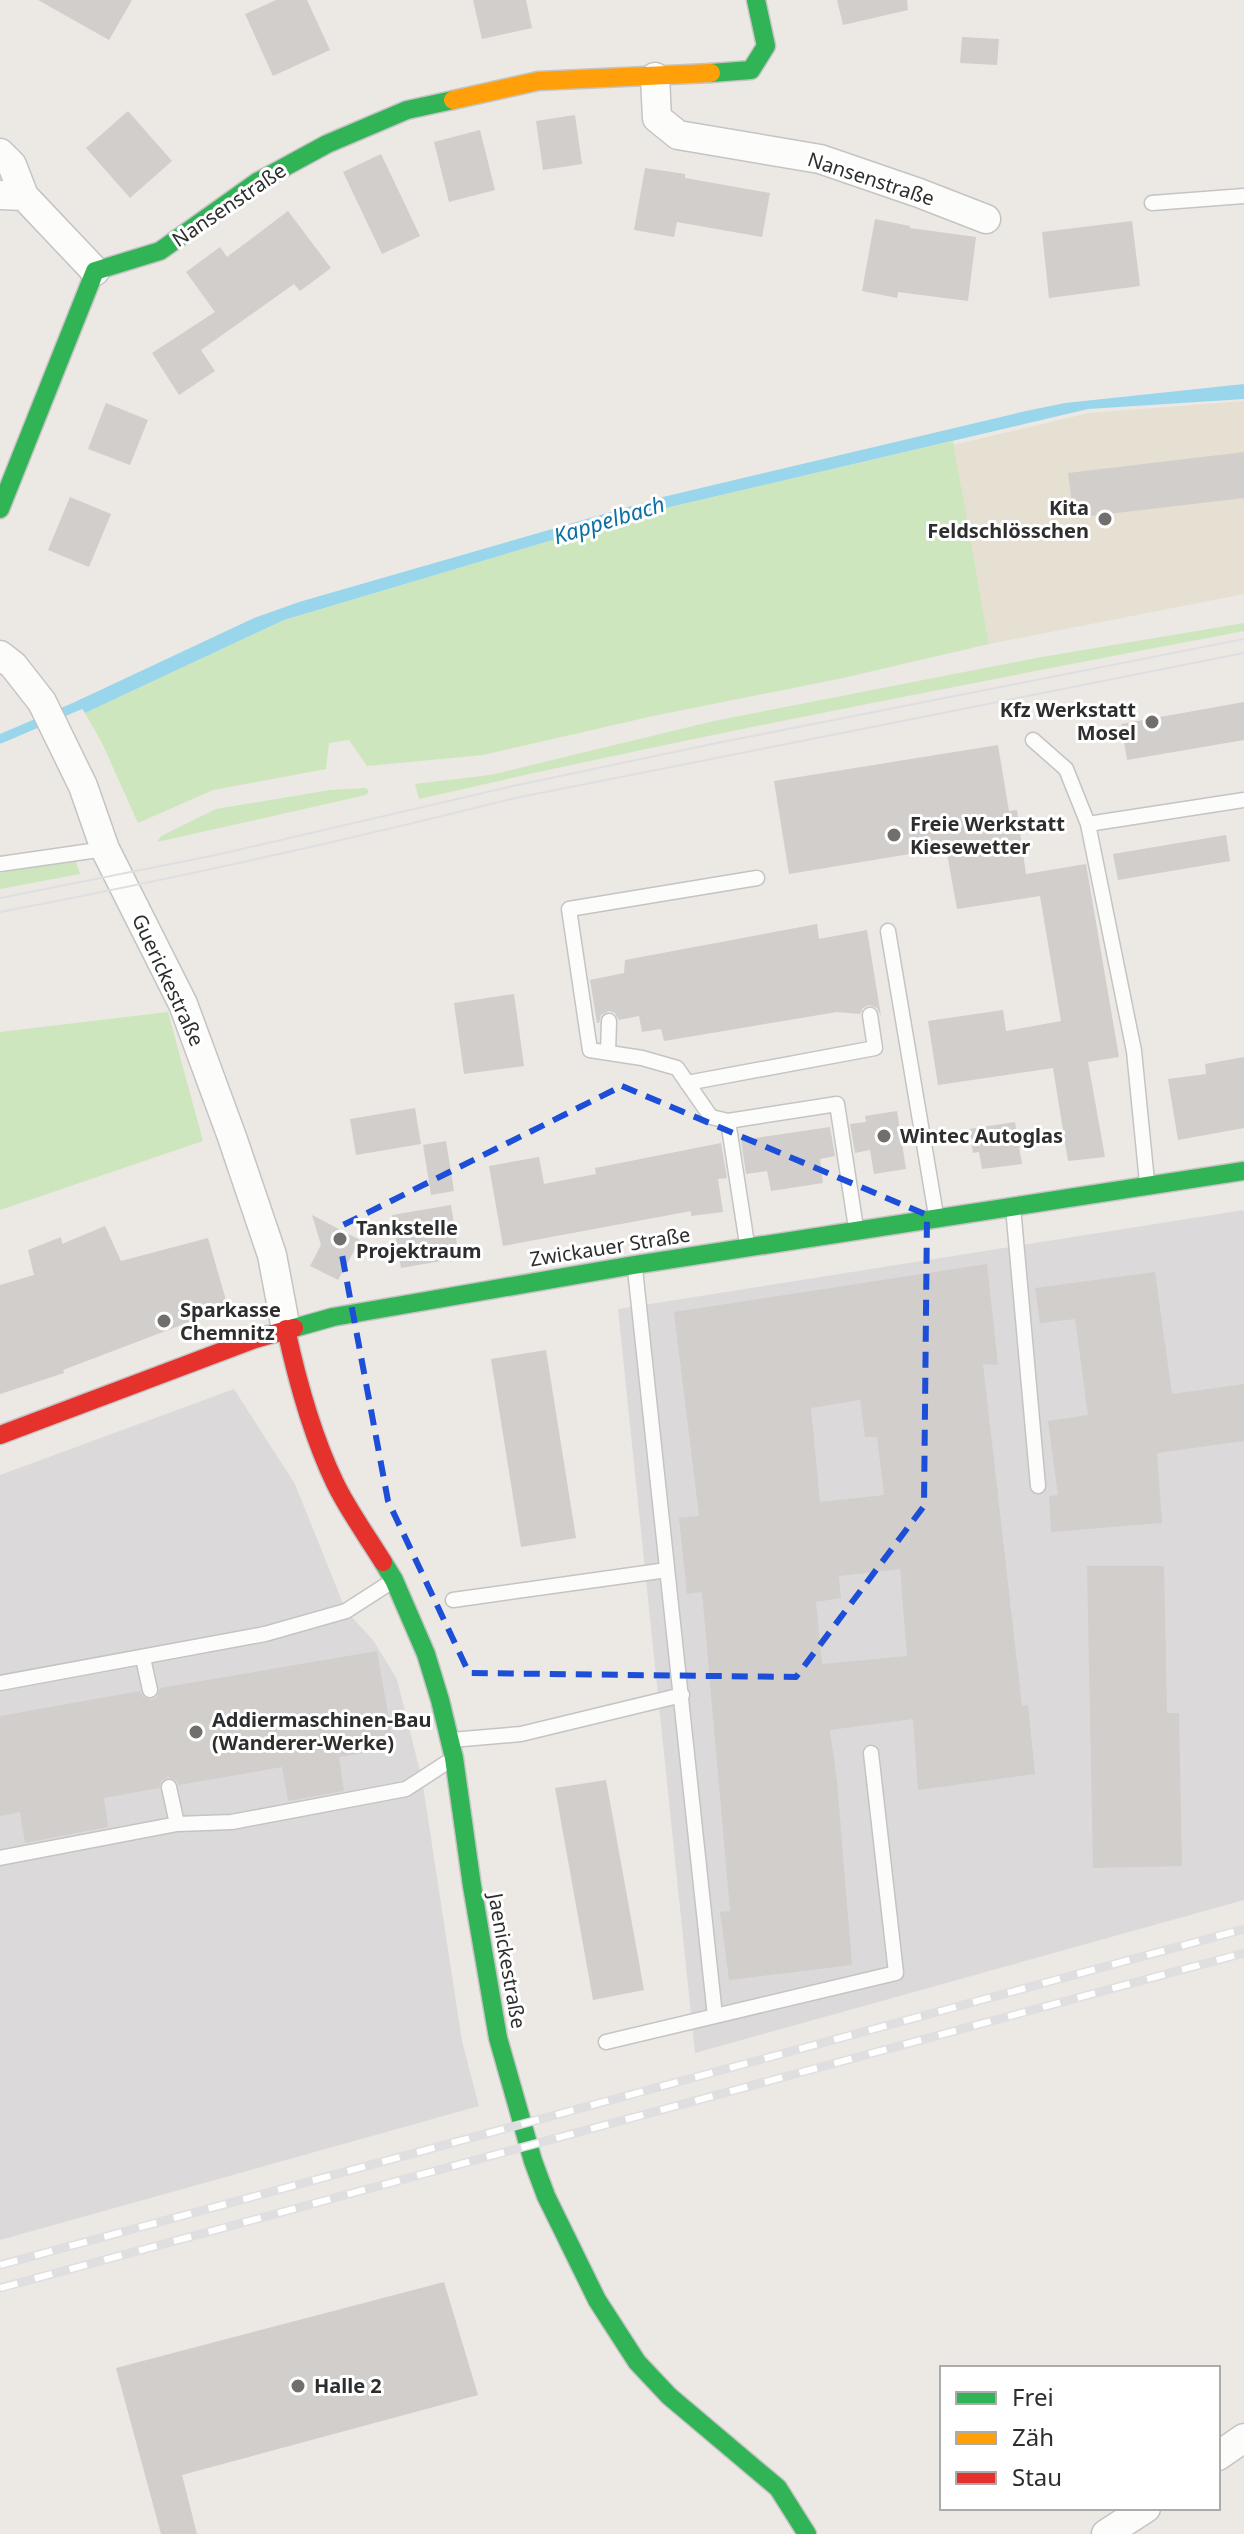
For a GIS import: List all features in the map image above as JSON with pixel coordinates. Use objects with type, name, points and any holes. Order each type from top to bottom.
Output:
[{"type":"main road","name":"Nansenstraße","points":[[95,271],[160,251],[257,182],[327,144],[407,110],[538,81],[751,70],[766,46],[756,0]]},
{"type":"main road","points":[[0,509],[95,271]]},
{"type":"main road","name":"Zwickauer Straße","points":[[0,1435],[286,1329],[333,1317],[634,1265],[1244,1171]]},
{"type":"main road","name":"Jaenickestraße","points":[[286,1329],[293,1363],[325,1461],[336,1486],[394,1580],[426,1654],[452,1749],[498,2038],[533,2161],[570,2248],[612,2327],[637,2362],[690,2415],[778,2488],[807,2534]]},
{"type":"street","name":"Nansenstraße","points":[[655,77],[657,118],[678,135],[820,159],[986,219]]},
{"type":"street","points":[[0,153],[12,165],[12,195],[95,271]]},
{"type":"street","name":"Guerickestraße","points":[[0,655],[13,665],[42,702],[83,786],[105,849],[174,984],[208,1068],[272,1255],[286,1329]]},
{"type":"street","points":[[1220,2455],[1244,2438]]},
{"type":"street","points":[[1106,2534],[1143,2510]]},
{"type":"lane","points":[[1152,203],[1244,196]]},
{"type":"lane","points":[[1033,740],[1066,769],[1088,824],[1134,1051],[1147,1187]]},
{"type":"lane","points":[[1088,824],[1244,800]]},
{"type":"lane","points":[[0,864],[105,849]]},
{"type":"lane","points":[[757,878],[569,909],[590,1050],[642,1058],[677,1068],[711,1117],[728,1121],[837,1104],[856,1231]]},
{"type":"lane","points":[[888,931],[937,1219]]},
{"type":"lane","points":[[687,1083],[875,1048],[870,1015]]},
{"type":"lane","points":[[608,1053],[609,1021]]},
{"type":"lane","points":[[728,1121],[748,1248]]},
{"type":"lane","points":[[1013,1207],[1038,1486]]},
{"type":"lane","points":[[634,1265],[715,2016]]},
{"type":"lane","points":[[453,1600],[667,1570]]},
{"type":"lane","points":[[0,1683],[265,1634],[346,1611],[394,1580]]},
{"type":"lane","points":[[143,1658],[150,1690]]},
{"type":"lane","points":[[0,1858],[177,1824],[232,1822],[406,1789],[452,1749],[682,1695]]},
{"type":"lane","points":[[606,2042],[896,1973],[871,1753]]},
{"type":"lane","points":[[169,1787],[177,1824]]},
{"type":"highlighted area","points":[[622,1086],[927,1215],[924,1506],[796,1677],[469,1673],[388,1501],[337,1228]]},
{"type":"shaded area","name":"Kita Feldschlösschen","points":[[1244,401],[1244,594],[989,644],[953,445],[1089,413]]},
{"type":"shaded area","points":[[1244,1210],[1244,1900],[695,2053],[618,1309]]},
{"type":"shaded area","points":[[234,1389],[295,1484],[346,1611],[373,1640],[397,1679],[422,1779],[462,2041],[479,2106],[0,2240],[0,1475]]},
{"type":"green space","points":[[953,441],[989,644],[483,755],[367,766],[349,740],[329,743],[326,769],[213,790],[138,823],[85,713],[284,620],[640,514]]},
{"type":"green space","points":[[1244,623],[1244,631],[727,732],[419,799],[415,784],[490,775],[714,721],[1036,658]]},
{"type":"green space","points":[[366,788],[369,792],[366,795],[157,842],[161,836],[216,809],[330,790]]},
{"type":"green space","points":[[75,859],[80,874],[0,889],[0,873]]},
{"type":"green space","points":[[168,1012],[203,1141],[0,1210],[0,1032]]},
{"type":"water","points":[[1244,384],[1244,399],[1088,409],[640,514],[284,620],[85,713],[77,701],[254,618],[299,602],[663,497],[1065,403]]},
{"type":"building","points":[[38,0],[132,0],[109,40]]},
{"type":"building","points":[[276,0],[307,0],[330,50],[273,76],[245,14]]},
{"type":"building","points":[[473,0],[526,0],[532,28],[482,39]]},
{"type":"building","points":[[837,0],[907,0],[908,10],[843,25]]},
{"type":"building","points":[[962,37],[999,39],[997,65],[960,63]]},
{"type":"building","points":[[128,111],[172,161],[130,198],[86,148]]},
{"type":"building","points":[[575,115],[582,164],[543,170],[536,121]]},
{"type":"building","points":[[480,130],[495,190],[449,202],[434,142]]},
{"type":"building","points":[[381,154],[420,236],[382,254],[343,172]]},
{"type":"building","points":[[645,168],[770,193],[762,237],[677,222],[674,237],[634,230]]},
{"type":"building","points":[[288,211],[331,268],[300,291],[294,284],[201,350],[215,371],[179,395],[152,353],[215,312],[186,272],[220,247],[227,257]]},
{"type":"building","points":[[875,219],[910,228],[976,237],[968,301],[898,292],[897,298],[862,291]]},
{"type":"building","points":[[1132,221],[1140,286],[1049,298],[1042,232]]},
{"type":"building","points":[[106,403],[148,420],[130,465],[88,449]]},
{"type":"building","points":[[1244,452],[1244,498],[1074,518],[1068,473]]},
{"type":"building","points":[[70,497],[111,514],[89,567],[48,550]]},
{"type":"building","points":[[1244,702],[1244,740],[1127,760],[1121,724]]},
{"type":"building","points":[[998,745],[1009,811],[1017,810],[1026,874],[1086,864],[1119,1057],[1088,1062],[1105,1157],[1068,1161],[1053,1068],[938,1085],[928,1021],[1003,1010],[1006,1031],[1061,1021],[1040,896],[957,909],[946,848],[789,874],[774,781]]},
{"type":"building","points":[[1226,835],[1230,861],[1118,880],[1113,854]]},
{"type":"building","points":[[817,924],[819,939],[867,930],[881,1016],[877,1008],[869,1005],[860,1014],[837,1012],[664,1041],[661,1029],[642,1032],[639,1016],[619,1020],[615,1013],[609,1011],[601,1015],[597,1023],[590,980],[624,973],[625,960]]},
{"type":"building","points":[[514,994],[524,1066],[464,1074],[454,1003]]},
{"type":"building","points":[[1244,1057],[1244,1128],[1178,1140],[1168,1079],[1206,1074],[1205,1064]]},
{"type":"building","points":[[415,1108],[421,1144],[356,1155],[350,1119]]},
{"type":"building","name":"Wintec Autoglas","points":[[897,1111],[906,1169],[874,1174],[870,1150],[855,1153],[850,1124],[866,1122],[865,1116]]},
{"type":"building","points":[[1015,1122],[1022,1164],[982,1169],[979,1152],[973,1153],[969,1129]]},
{"type":"building","points":[[830,1127],[835,1156],[820,1159],[823,1183],[771,1191],[767,1171],[746,1174],[741,1140]]},
{"type":"building","points":[[446,1141],[454,1191],[431,1195],[423,1145]]},
{"type":"building","points":[[721,1143],[727,1178],[718,1179],[723,1212],[691,1216],[691,1211],[503,1246],[489,1166],[539,1157],[544,1184],[596,1174],[595,1168]]},
{"type":"building","points":[[451,1205],[459,1258],[401,1268],[392,1215]]},
{"type":"building","points":[[312,1215],[360,1240],[338,1280],[310,1266],[321,1245]]},
{"type":"building","points":[[105,1226],[121,1261],[208,1238],[226,1300],[218,1311],[63,1370],[64,1373],[0,1394],[0,1285],[34,1275],[28,1250],[61,1237],[62,1244]]},
{"type":"building","points":[[987,1264],[998,1365],[983,1364],[1022,1706],[1028,1705],[1035,1774],[918,1790],[913,1719],[830,1730],[852,1965],[729,1980],[720,1912],[730,1911],[702,1592],[687,1594],[679,1518],[699,1516],[674,1312]],"holes":[[[860,1400],[865,1437],[877,1437],[884,1495],[820,1502],[811,1408]],[[900,1569],[907,1656],[822,1664],[816,1602],[841,1598],[839,1576]]]},
{"type":"building","points":[[1155,1272],[1172,1394],[1244,1384],[1244,1441],[1157,1453],[1162,1523],[1051,1532],[1049,1496],[1058,1495],[1048,1421],[1088,1415],[1075,1319],[1040,1323],[1035,1288]]},
{"type":"building","points":[[546,1350],[576,1538],[521,1547],[491,1359]]},
{"type":"building","points":[[1087,1566],[1164,1566],[1167,1713],[1179,1713],[1182,1866],[1093,1868]]},
{"type":"building","name":"Addiermaschinen-Bau (Wanderer-Werke)","points":[[377,1651],[394,1748],[339,1757],[344,1791],[288,1801],[282,1767],[179,1785],[168,1777],[162,1780],[159,1788],[104,1798],[108,1827],[25,1843],[20,1812],[0,1816],[0,1716],[140,1691],[143,1697],[151,1700],[157,1697],[160,1688]]},
{"type":"building","points":[[606,1780],[644,1990],[593,2000],[555,1788]]},
{"type":"building","name":"Halle 2","points":[[444,2282],[478,2395],[182,2475],[197,2534],[161,2534],[116,2368]]},
{"type":"waterway","name":"Kappelbach","points":[[0,739],[89,701]]},
{"type":"tram line","points":[[0,898],[216,855],[513,786],[717,743],[1244,639]]},
{"type":"tram line","points":[[0,912],[258,859],[515,798],[1244,653]]},
{"type":"railway","points":[[0,2265],[1244,1929]]},
{"type":"railway","points":[[0,2288],[1244,1953]]},
{"type":"traffic: fast","points":[[711,73],[751,70],[766,46],[756,0]]},
{"type":"traffic: fast","points":[[0,509],[95,271],[160,251],[257,182],[327,144],[407,110],[453,100]]},
{"type":"traffic: fast","points":[[294,1328],[333,1317],[634,1265],[1244,1171]]},
{"type":"traffic: fast","points":[[383,1562],[426,1654],[440,1700],[454,1758],[498,2038],[546,2196],[597,2300],[637,2362],[669,2396],[778,2488],[807,2534]]},
{"type":"traffic: slow","points":[[453,100],[538,81],[711,73]]},
{"type":"traffic: jam","points":[[0,1435],[255,1339],[294,1328]]},
{"type":"traffic: jam","points":[[286,1329],[319,1446],[346,1503],[383,1562]]},
{"type":"place","name":"Kita Feldschlösschen","points":[[1105,519]]},
{"type":"place","name":"Kfz Werkstatt Mosel","points":[[1152,722]]},
{"type":"place","name":"Freie Werkstatt Kiesewetter","points":[[894,835]]},
{"type":"place","name":"Wintec Autoglas","points":[[884,1136]]},
{"type":"place","name":"Tankstelle Projektraum","points":[[340,1239]]},
{"type":"place","name":"Sparkasse Chemnitz","points":[[164,1321]]},
{"type":"place","name":"Addiermaschinen-Bau (Wanderer-Werke)","points":[[196,1732]]},
{"type":"place","name":"Halle 2","points":[[298,2386]]}]
